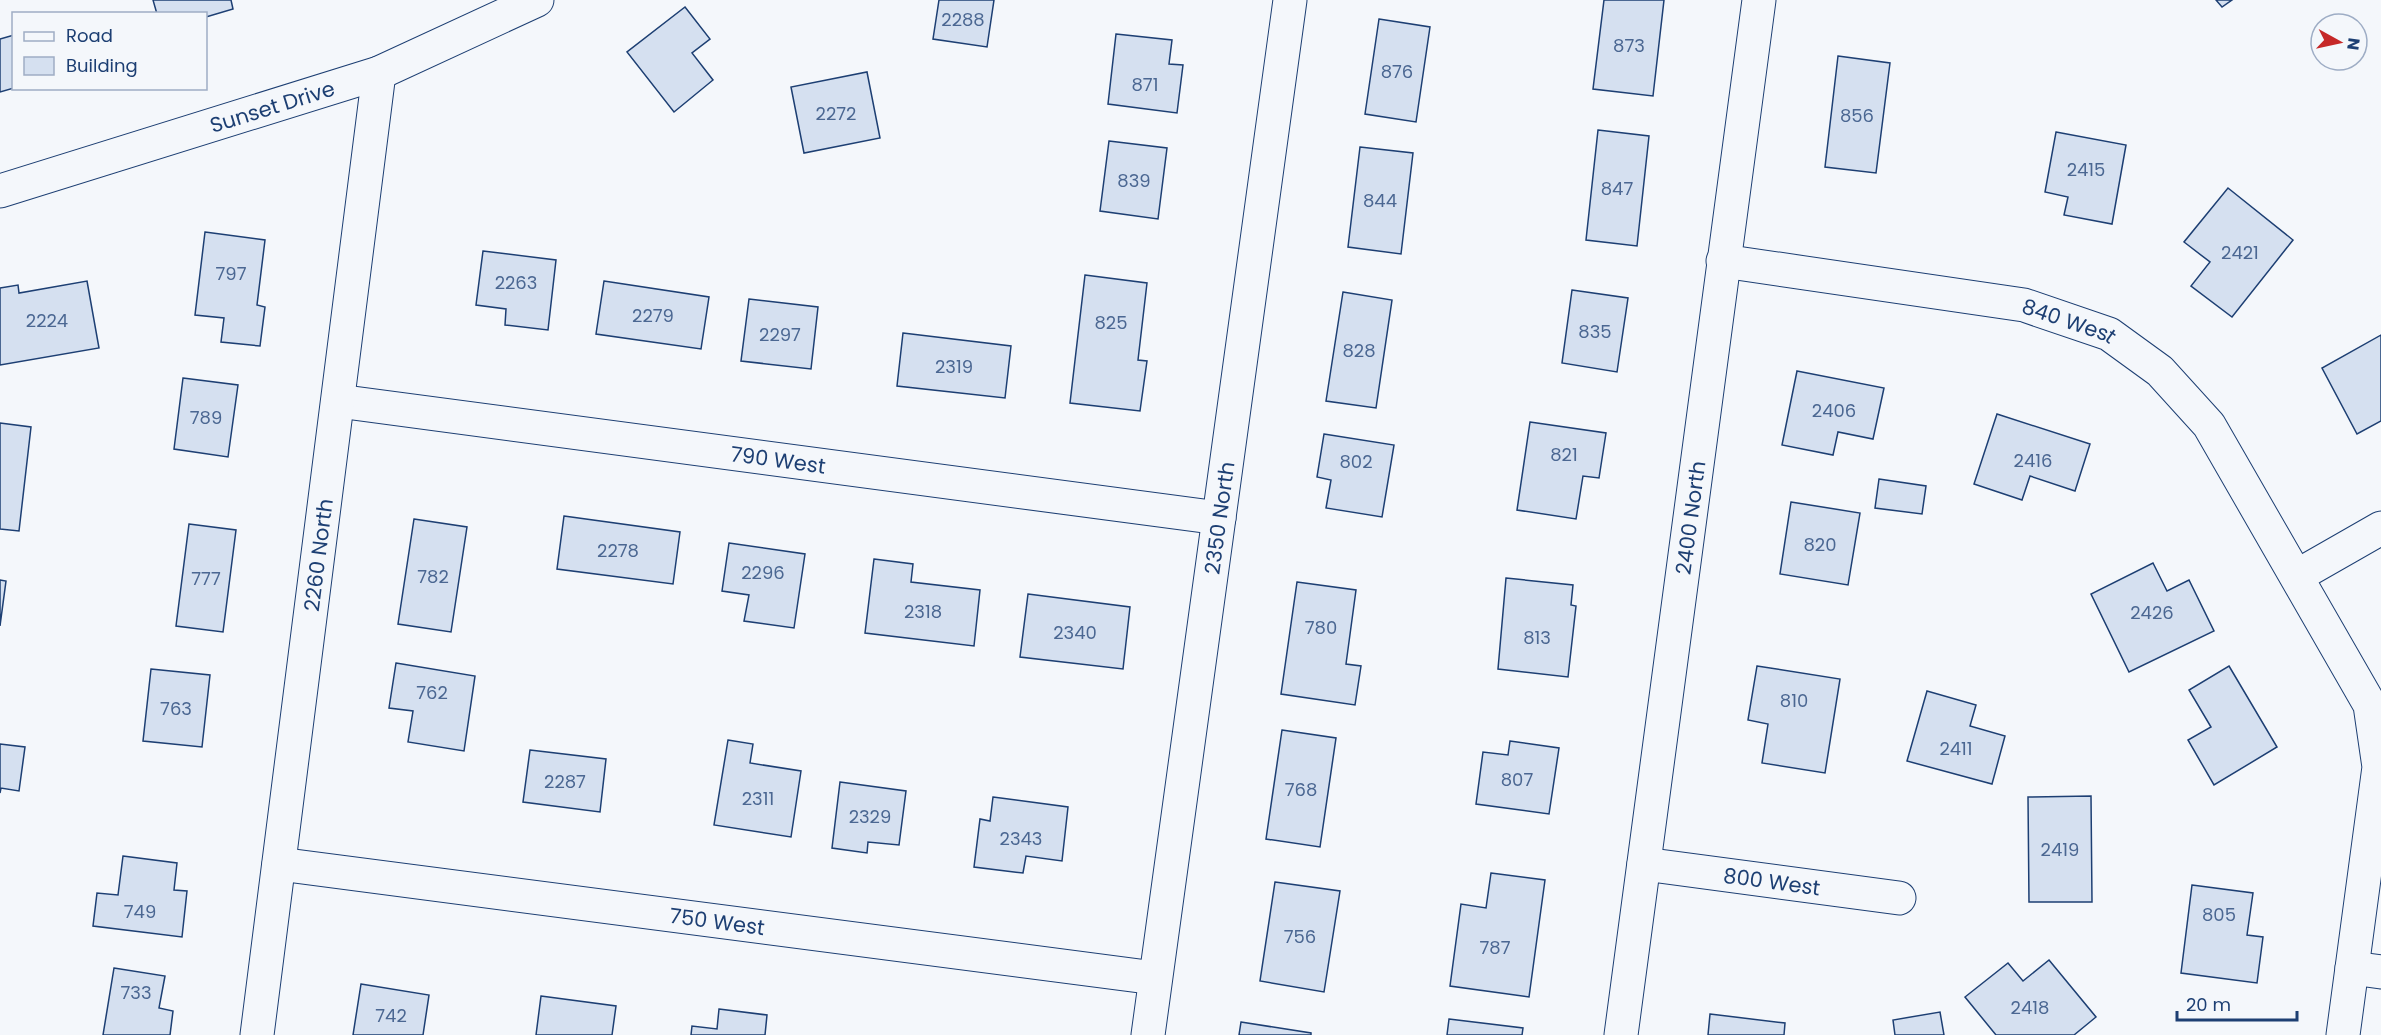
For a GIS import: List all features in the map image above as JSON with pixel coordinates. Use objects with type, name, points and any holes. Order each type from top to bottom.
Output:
[{"type":"street","name":"Sunset Drive","points":[[0,191],[379,73],[537,0]]},
{"type":"street","name":"2350 North","points":[[1148,1035],[1290,0]]},
{"type":"street","name":"2400 North","points":[[1621,1035],[1758,0]]},
{"type":"street","name":"2260 North","points":[[257,1035],[379,73]]},
{"type":"street","name":"840 West","points":[[1723,261],[2024,305],[2109,334],[2160,371],[2209,425],[2370,705],[2379,767],[2367,970],[2343,1035]]},
{"type":"street","name":"790 West","points":[[338,401],[1219,518]]},
{"type":"street","points":[[2297,576],[2381,528]]},
{"type":"street","name":"750 West","points":[[279,864],[1155,978]]},
{"type":"street","name":"800 West","points":[[1644,864],[1899,898]]},
{"type":"building","points":[[153,0],[231,0],[233,9],[207,17],[207,12],[156,12]]},
{"type":"building","points":[[939,0],[994,0],[987,47],[933,39]]},
{"type":"building","points":[[1604,0],[1664,0],[1653,96],[1593,89]]},
{"type":"building","points":[[2216,0],[2232,0],[2222,7]]},
{"type":"building","points":[[685,7],[710,39],[692,53],[713,80],[674,112],[627,52]]},
{"type":"building","points":[[1379,19],[1430,27],[1416,122],[1365,114]]},
{"type":"building","points":[[1116,34],[1172,40],[1169,64],[1183,65],[1177,113],[1108,104]]},
{"type":"building","points":[[12,36],[12,89],[0,92],[0,39]]},
{"type":"building","points":[[1838,56],[1890,63],[1876,173],[1825,167]]},
{"type":"building","points":[[867,72],[880,138],[804,153],[791,87]]},
{"type":"building","points":[[1598,130],[1649,136],[1637,246],[1586,240]]},
{"type":"building","points":[[2056,132],[2126,145],[2112,224],[2064,215],[2068,197],[2045,192]]},
{"type":"building","points":[[1109,141],[1167,148],[1158,219],[1100,211]]},
{"type":"building","points":[[1360,147],[1413,153],[1401,254],[1348,247]]},
{"type":"building","points":[[2228,188],[2293,240],[2232,317],[2191,286],[2210,262],[2184,242]]},
{"type":"building","points":[[205,232],[265,240],[257,305],[265,307],[260,346],[221,342],[224,318],[195,315]]},
{"type":"building","points":[[483,251],[556,260],[548,330],[505,325],[506,309],[476,305]]},
{"type":"building","points":[[1085,275],[1147,283],[1138,360],[1147,361],[1140,411],[1070,403]]},
{"type":"building","points":[[87,281],[99,348],[0,365],[0,288],[18,285],[19,293]]},
{"type":"building","points":[[604,281],[709,297],[701,349],[596,334]]},
{"type":"building","points":[[1572,290],[1628,298],[1617,372],[1562,363]]},
{"type":"building","points":[[1343,292],[1392,300],[1376,408],[1326,401]]},
{"type":"building","points":[[749,299],[818,307],[811,369],[741,361]]},
{"type":"building","points":[[903,333],[1011,346],[1005,398],[897,386]]},
{"type":"building","points":[[2381,335],[2381,421],[2357,434],[2322,368]]},
{"type":"building","points":[[1797,371],[1884,388],[1873,439],[1838,432],[1833,455],[1782,445]]},
{"type":"building","points":[[183,378],[238,385],[228,457],[174,449]]},
{"type":"building","points":[[1997,414],[2090,444],[2075,491],[2030,476],[2022,500],[1974,484]]},
{"type":"building","points":[[1530,422],[1606,433],[1599,478],[1583,476],[1576,519],[1517,510]]},
{"type":"building","points":[[0,423],[31,427],[19,531],[0,529]]},
{"type":"building","points":[[1324,434],[1394,445],[1382,517],[1326,508],[1331,480],[1317,477]]},
{"type":"building","points":[[1879,479],[1926,486],[1922,514],[1875,508]]},
{"type":"building","points":[[1791,502],[1860,513],[1848,585],[1780,574]]},
{"type":"building","points":[[564,516],[680,532],[673,584],[557,569]]},
{"type":"building","points":[[414,519],[467,527],[451,632],[398,624]]},
{"type":"building","points":[[189,524],[236,530],[223,632],[176,626]]},
{"type":"building","points":[[729,543],[805,554],[794,628],[744,621],[749,595],[722,591]]},
{"type":"building","points":[[874,559],[913,564],[911,582],[980,590],[974,646],[865,633]]},
{"type":"building","points":[[2153,563],[2167,591],[2189,580],[2214,631],[2129,672],[2091,594]]},
{"type":"building","points":[[1506,578],[1573,585],[1571,605],[1576,606],[1568,677],[1498,669]]},
{"type":"building","points":[[0,580],[6,581],[0,626]]},
{"type":"building","points":[[1297,582],[1356,590],[1346,664],[1361,666],[1355,705],[1281,694]]},
{"type":"building","points":[[1028,594],[1130,607],[1123,669],[1020,657]]},
{"type":"building","points":[[396,663],[475,676],[464,751],[408,742],[413,711],[389,708]]},
{"type":"building","points":[[1757,666],[1840,679],[1825,773],[1762,763],[1768,724],[1748,720]]},
{"type":"building","points":[[2229,666],[2277,747],[2214,785],[2188,740],[2211,727],[2189,690]]},
{"type":"building","points":[[151,669],[210,675],[202,747],[143,741]]},
{"type":"building","points":[[1927,691],[1976,705],[1970,726],[2005,736],[1992,784],[1907,761]]},
{"type":"building","points":[[1282,730],[1336,738],[1320,847],[1266,839]]},
{"type":"building","points":[[728,740],[753,744],[750,763],[801,771],[791,837],[714,825]]},
{"type":"building","points":[[1510,741],[1559,748],[1549,814],[1476,804],[1483,752],[1508,755]]},
{"type":"building","points":[[0,744],[25,747],[19,791],[1,788],[0,793]]},
{"type":"building","points":[[530,750],[606,759],[600,812],[523,802]]},
{"type":"building","points":[[840,782],[906,791],[899,845],[868,842],[867,853],[832,848]]},
{"type":"building","points":[[2091,796],[2092,902],[2029,902],[2028,797]]},
{"type":"building","points":[[993,797],[1068,807],[1062,861],[1026,856],[1023,873],[974,867],[980,819],[990,821]]},
{"type":"building","points":[[123,856],[177,863],[174,890],[187,891],[182,937],[93,926],[97,893],[118,895]]},
{"type":"building","points":[[1491,873],[1545,880],[1529,997],[1450,986],[1461,904],[1486,908]]},
{"type":"building","points":[[1275,882],[1340,891],[1324,992],[1260,981]]},
{"type":"building","points":[[2192,885],[2253,893],[2247,935],[2263,937],[2257,983],[2181,973]]},
{"type":"building","points":[[2049,960],[2096,1017],[2074,1035],[1996,1035],[1965,997],[2008,963],[2023,981]]},
{"type":"building","points":[[114,968],[165,976],[159,1008],[173,1011],[170,1035],[103,1035]]},
{"type":"building","points":[[361,984],[429,995],[423,1035],[353,1035]]},
{"type":"building","points":[[541,996],[616,1006],[612,1035],[536,1035]]},
{"type":"building","points":[[719,1009],[767,1015],[765,1035],[691,1035],[692,1026],[717,1029]]},
{"type":"building","points":[[1940,1012],[1944,1035],[1895,1035],[1893,1020]]},
{"type":"building","points":[[1710,1014],[1785,1023],[1784,1035],[1708,1035]]},
{"type":"building","points":[[1449,1019],[1523,1028],[1522,1035],[1447,1035]]},
{"type":"building","points":[[1241,1022],[1311,1033],[1311,1035],[1239,1035]]}]
